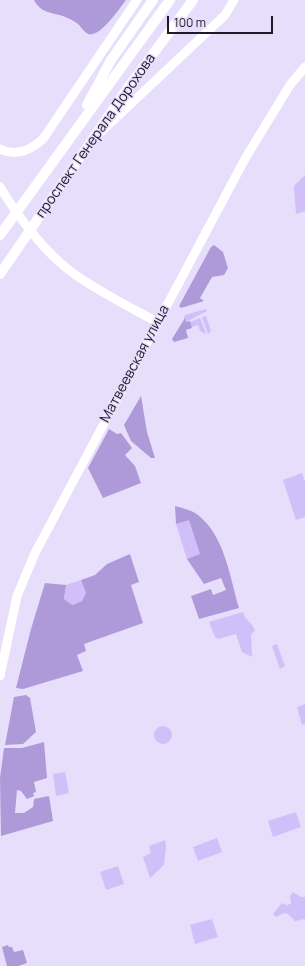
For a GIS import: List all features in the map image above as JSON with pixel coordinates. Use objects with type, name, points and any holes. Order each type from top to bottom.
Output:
[{"type":"main road","points":[[76,128],[111,60],[153,0]]},
{"type":"main road","name":"проспект Генерала Дорохова","points":[[0,235],[170,0]]},
{"type":"main road","name":"проспект Генерала Дорохова","points":[[0,274],[93,139],[193,0]]},
{"type":"street","points":[[0,149],[11,153],[20,153],[36,145],[43,139],[137,0]]},
{"type":"street","points":[[93,139],[222,18],[234,0]]},
{"type":"street","name":"Матвеевская улица","points":[[0,676],[17,596],[25,574],[157,322],[246,157],[290,85],[305,67]]},
{"type":"street","points":[[0,187],[24,223],[59,261],[93,286],[157,322]]},
{"type":"shaded area","points":[[34,0],[126,0],[109,22],[98,32],[88,34],[69,19],[43,10]]},
{"type":"shaded area","points":[[305,175],[305,211],[296,214],[294,186]]},
{"type":"shaded area","points":[[214,245],[223,252],[228,268],[224,275],[212,277],[200,298],[204,301],[181,308],[179,306],[211,247]]},
{"type":"shaded area","points":[[206,309],[207,311],[186,322],[184,318],[185,315]]},
{"type":"shaded area","points":[[206,316],[211,331],[208,334],[202,317]]},
{"type":"shaded area","points":[[185,318],[186,322],[190,321],[192,328],[186,330],[188,338],[174,342],[172,339]]},
{"type":"shaded area","points":[[200,318],[206,333],[205,334],[200,331],[198,325],[192,327],[190,322]]},
{"type":"shaded area","points":[[141,396],[147,432],[155,458],[151,458],[131,441],[124,425]]},
{"type":"shaded area","points":[[109,429],[117,434],[121,433],[132,448],[125,455],[135,466],[141,483],[103,498],[88,468]]},
{"type":"shaded area","points":[[302,473],[305,482],[305,517],[296,520],[283,480]]},
{"type":"shaded area","points":[[175,506],[196,513],[215,534],[225,558],[239,608],[199,619],[191,596],[211,589],[213,595],[226,590],[221,578],[204,584],[187,559],[200,554],[189,520],[176,524]]},
{"type":"shaded area","points":[[189,519],[201,555],[187,559],[176,524]]},
{"type":"shaded area","points":[[130,554],[139,582],[131,585],[143,623],[84,644],[86,651],[77,655],[83,671],[23,689],[16,688],[31,629],[45,583],[66,585],[64,599],[72,605],[82,601],[86,593],[81,580],[95,575],[107,564]]},
{"type":"shaded area","points":[[81,580],[86,593],[82,601],[71,605],[64,599],[66,585]]},
{"type":"shaded area","points":[[243,612],[255,630],[251,635],[252,657],[242,652],[236,634],[218,639],[215,637],[209,622]]},
{"type":"shaded area","points":[[277,644],[285,666],[280,669],[272,646]]},
{"type":"shaded area","points":[[26,695],[30,698],[36,732],[23,744],[5,745],[14,697]]},
{"type":"shaded area","points":[[305,704],[305,724],[302,725],[297,707]]},
{"type":"shaded area","points":[[163,726],[169,729],[172,735],[169,741],[163,744],[157,741],[154,735],[157,729]]},
{"type":"shaded area","points":[[44,742],[47,778],[34,782],[36,792],[33,793],[34,796],[27,799],[21,791],[17,790],[15,813],[24,813],[33,807],[34,799],[49,796],[53,821],[1,836],[0,778],[4,748],[22,748]]},
{"type":"shaded area","points":[[65,772],[69,793],[56,796],[53,774]]},
{"type":"shaded area","points":[[296,812],[301,827],[273,837],[268,821]]},
{"type":"shaded area","points":[[217,838],[222,852],[198,861],[193,847]]},
{"type":"shaded area","points":[[165,840],[166,847],[164,865],[150,878],[143,857],[151,853],[149,846]]},
{"type":"shaded area","points":[[118,866],[124,884],[106,890],[100,872]]},
{"type":"shaded area","points":[[293,892],[301,897],[305,897],[305,919],[295,921],[288,914],[284,913],[276,917],[273,914],[282,903],[286,905],[291,904],[290,896]]},
{"type":"shaded area","points":[[212,919],[218,937],[195,944],[190,925]]},
{"type":"shaded area","points":[[8,945],[9,947],[12,947],[14,952],[23,950],[27,963],[18,966],[7,966],[2,947]]}]
